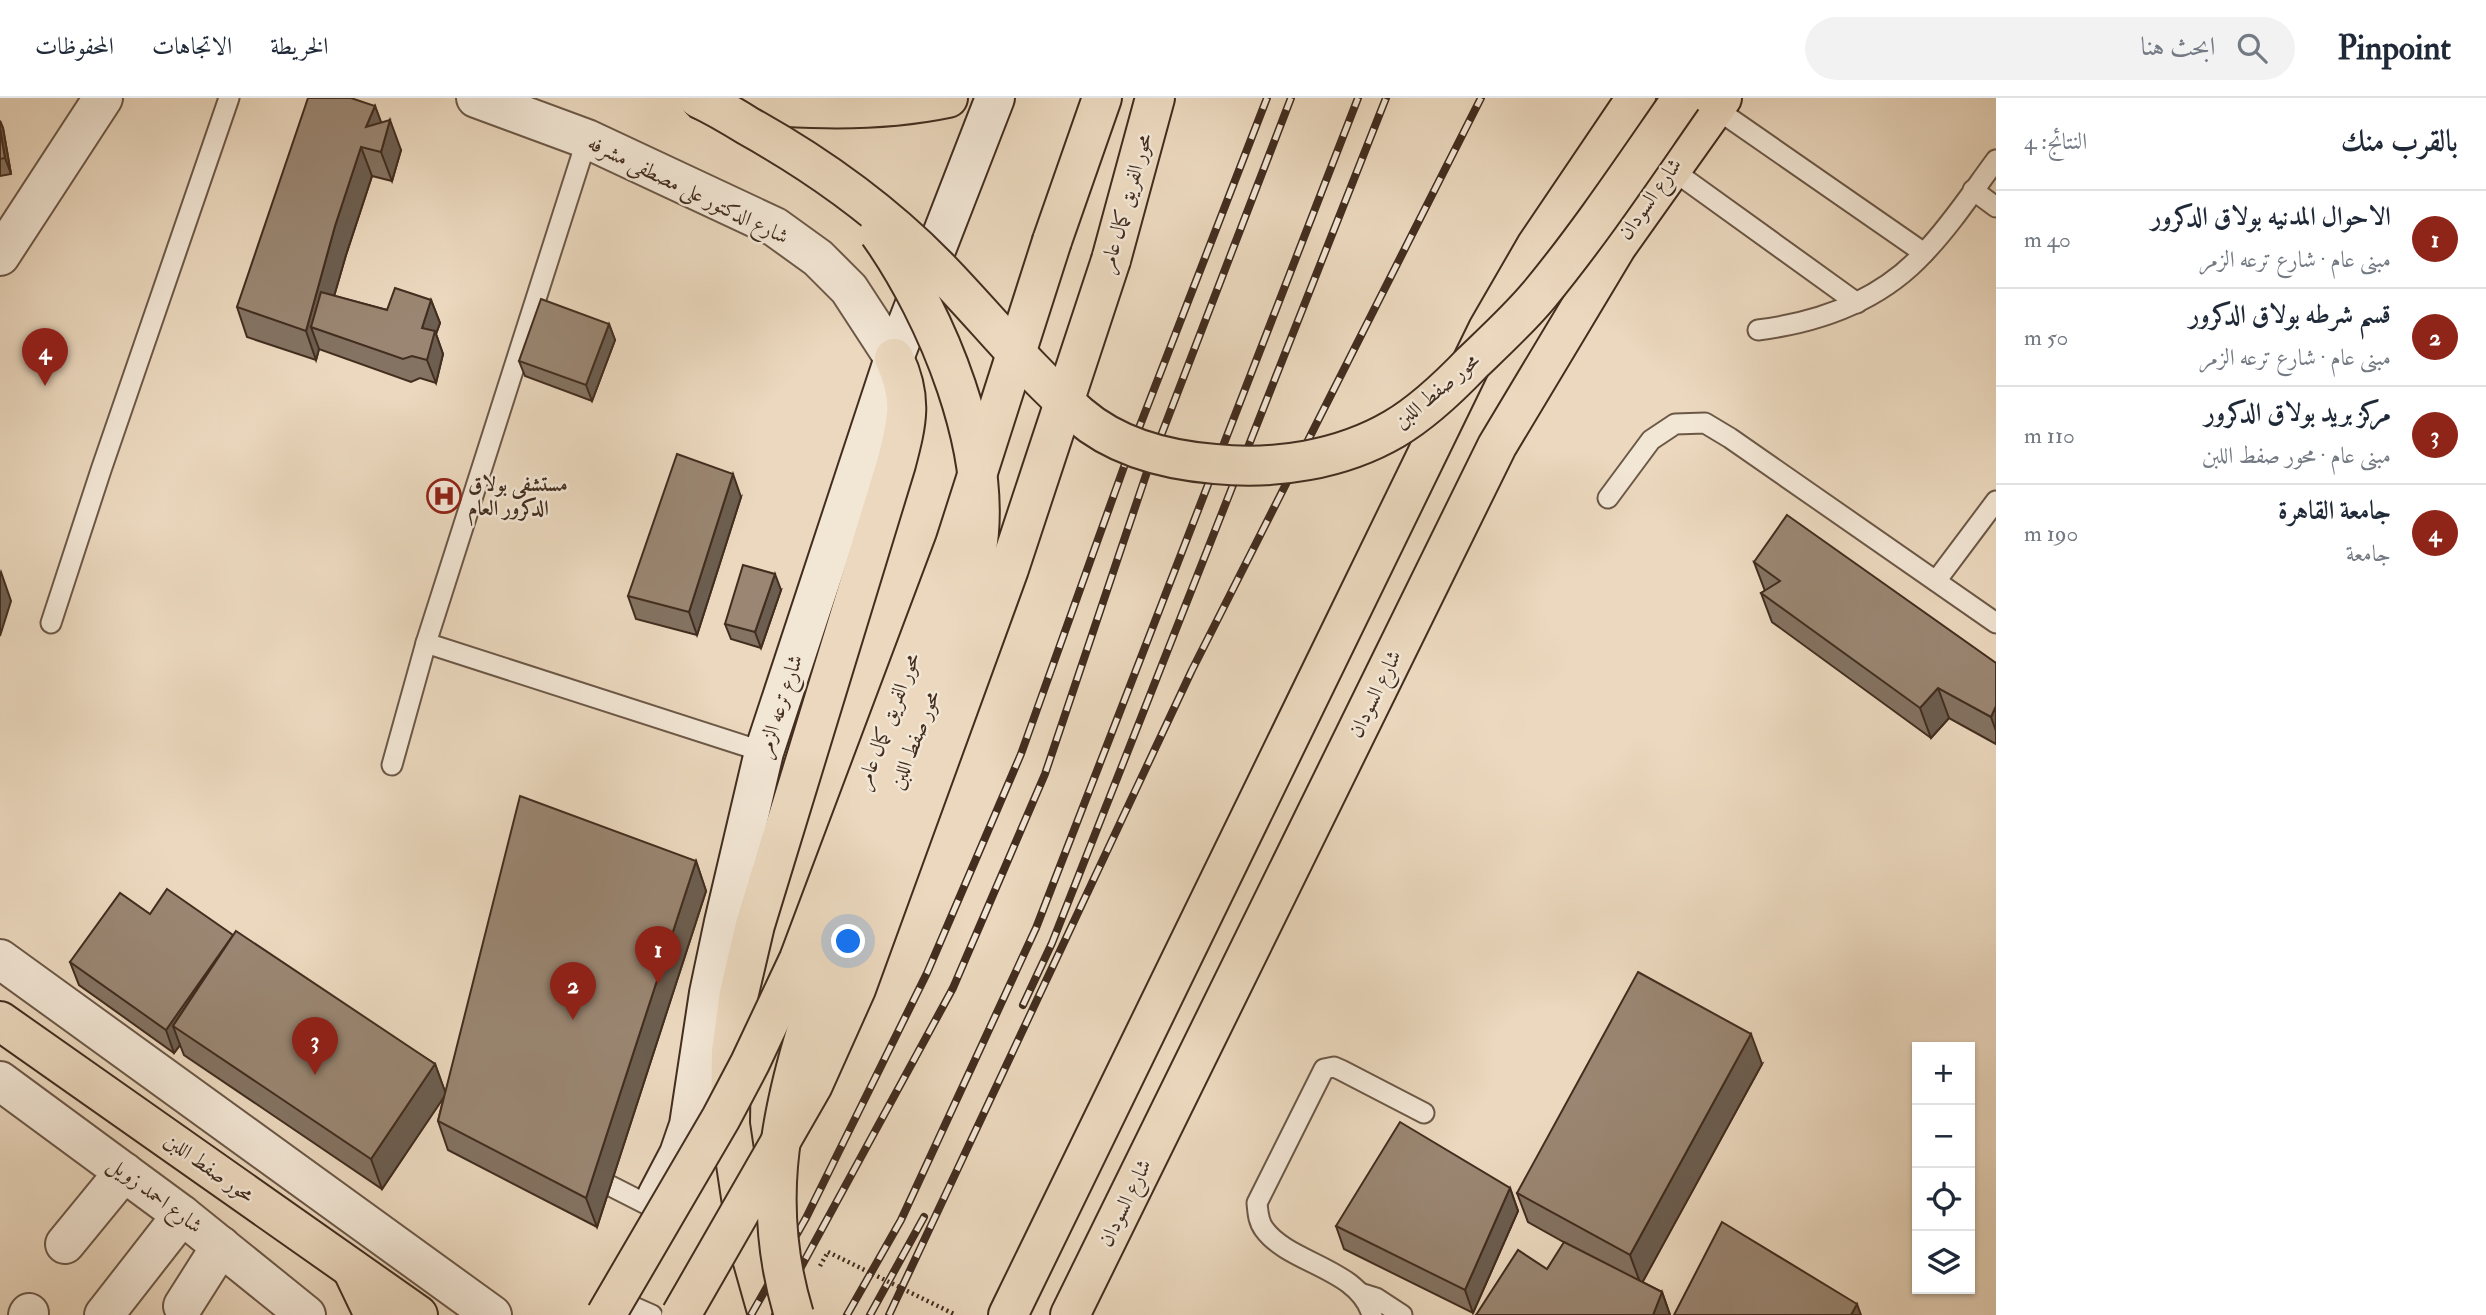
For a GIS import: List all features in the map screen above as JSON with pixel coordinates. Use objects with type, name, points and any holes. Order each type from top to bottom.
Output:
[{"type":"main road","points":[[700,99],[816,108],[885,108],[948,98]]},
{"type":"main road","name":"محور الفريق كمال عامر","points":[[599,1307],[721,1118],[799,959],[955,544],[1048,254],[1102,98]]},
{"type":"main road","name":"محور الفريق كمال عامر","points":[[681,1315],[813,1085],[856,989],[1013,556],[1111,260],[1155,98]]},
{"type":"main road","points":[[1008,1315],[1445,417],[1512,285],[1582,175],[1636,98]]},
{"type":"main road","name":"محور صفط اللبن","points":[[700,99],[802,157],[903,233],[1071,407],[1113,439],[1193,463],[1234,466],[1276,465],[1317,458],[1357,446],[1395,429],[1456,379],[1538,296],[1592,227],[1707,101]]},
{"type":"main road","name":"شارع السودان","points":[[1070,1315],[1497,446],[1617,246],[1671,169],[1707,101]]},
{"type":"main road","name":"محور صفط اللبن","points":[[794,1315],[781,1262],[775,1209],[783,1123],[792,1078],[810,1019],[953,640],[977,554],[979,517],[976,457],[939,342],[907,274],[842,185]]},
{"type":"main road","points":[[768,1315],[748,1244],[730,1124],[731,1052],[740,993],[755,925],[906,425],[908,403],[903,377],[894,358]]},
{"type":"main road","points":[[1445,417],[1497,446]]},
{"type":"main road","name":"محور صفط اللبن","points":[[0,1021],[418,1315]]},
{"type":"main road","points":[[352,1269],[374,1315]]},
{"type":"street","points":[[0,256],[103,98]]},
{"type":"street","name":"شارع الدكتور على مصطفى مشرفه","points":[[477,98],[587,139],[775,228],[818,258],[849,289],[894,358]]},
{"type":"street","name":"شارع ترعه الزمر","points":[[599,1307],[679,1154],[689,1125],[723,922],[764,752],[894,358],[995,98]]},
{"type":"street","points":[[0,959],[492,1315]]},
{"type":"street","name":"شارع احمد زويل","points":[[0,1081],[182,1215],[306,1315]]},
{"type":"street","points":[[65,1244],[124,1172]]},
{"type":"street","points":[[104,1315],[182,1215]]},
{"type":"street","points":[[183,1306],[221,1246]]},
{"type":"lane","points":[[51,623],[229,98]]},
{"type":"lane","points":[[1707,101],[1924,253]]},
{"type":"lane","points":[[392,765],[426,642],[587,139]]},
{"type":"lane","points":[[1758,330],[1793,325],[1826,316],[1857,303],[1904,272],[1924,253],[1996,160]]},
{"type":"lane","points":[[1671,169],[1857,303]]},
{"type":"lane","points":[[1973,190],[1996,207]]},
{"type":"lane","points":[[1608,498],[1651,440],[1675,424],[1704,423],[1730,438],[1996,623]]},
{"type":"lane","points":[[1936,581],[1996,501]]},
{"type":"lane","points":[[426,642],[764,752]]},
{"type":"lane","points":[[1402,1315],[1376,1298],[1360,1293],[1276,1241],[1264,1229],[1258,1217],[1257,1203],[1324,1069],[1334,1067],[1424,1113]]},
{"type":"lane","points":[[569,1165],[652,1208]]},
{"type":"lane","points":[[1360,1293],[1373,1315]]},
{"type":"lane","points":[[599,1307],[652,1315]]},
{"type":"path","points":[[828,1252],[956,1315]]},
{"type":"building","points":[[308,98],[351,98],[375,106],[366,127],[390,120],[381,152],[361,147],[335,226],[306,331],[237,307]]},
{"type":"building","points":[[0,129],[5,158],[0,159]]},
{"type":"building","points":[[395,288],[431,300],[422,328],[435,331],[427,360],[412,356],[403,359],[311,327],[321,292],[387,310]]},
{"type":"building","points":[[541,299],[609,324],[586,385],[519,361]]},
{"type":"building","points":[[677,454],[733,474],[689,612],[628,596]]},
{"type":"building","points":[[1787,515],[1996,663],[1996,706],[1991,717],[1938,688],[1920,708],[1761,593],[1780,581],[1754,562]]},
{"type":"building","points":[[743,565],[775,574],[755,632],[725,624]]},
{"type":"building","points":[[520,796],[696,861],[586,1198],[438,1121]]},
{"type":"building","points":[[167,889],[233,935],[166,1030],[70,962],[120,893],[150,914]]},
{"type":"building","points":[[236,931],[435,1064],[371,1159],[173,1026]]},
{"type":"building","points":[[1638,972],[1751,1034],[1630,1255],[1517,1193]]},
{"type":"building","points":[[1400,1122],[1510,1188],[1465,1290],[1336,1226]]},
{"type":"building","points":[[1722,1222],[1857,1304],[1851,1315],[1674,1315]]},
{"type":"building","points":[[1564,1242],[1662,1292],[1653,1315],[1476,1315],[1518,1250],[1547,1269]]},
{"type":"railway","points":[[751,1315],[806,1218],[927,973],[1021,754],[1125,464],[1267,98]]},
{"type":"railway","points":[[775,1315],[953,988],[1045,774],[1147,472],[1291,98]]},
{"type":"railway","points":[[847,1315],[901,1220],[1036,928],[1358,98]]},
{"type":"railway","points":[[1023,1005],[1052,943],[1386,98]]},
{"type":"railway","points":[[889,1315],[1192,670],[1481,98]]},
{"type":"railway","points":[[870,1315],[924,1217]]},
{"type":"place","name":"جامعة القاهرة","points":[[45,386]]},
{"type":"place","name":"مستشفى بولاق الدكرور العام","points":[[444,496]]},
{"type":"place","name":"الاحوال المدنيه بولاق الدكرور","points":[[658,984]]},
{"type":"place","name":"قسم شرطه بولاق الدكرور","points":[[573,1020]]},
{"type":"place","name":"مركز بريد بولاق الدكرور","points":[[315,1075]]}]
